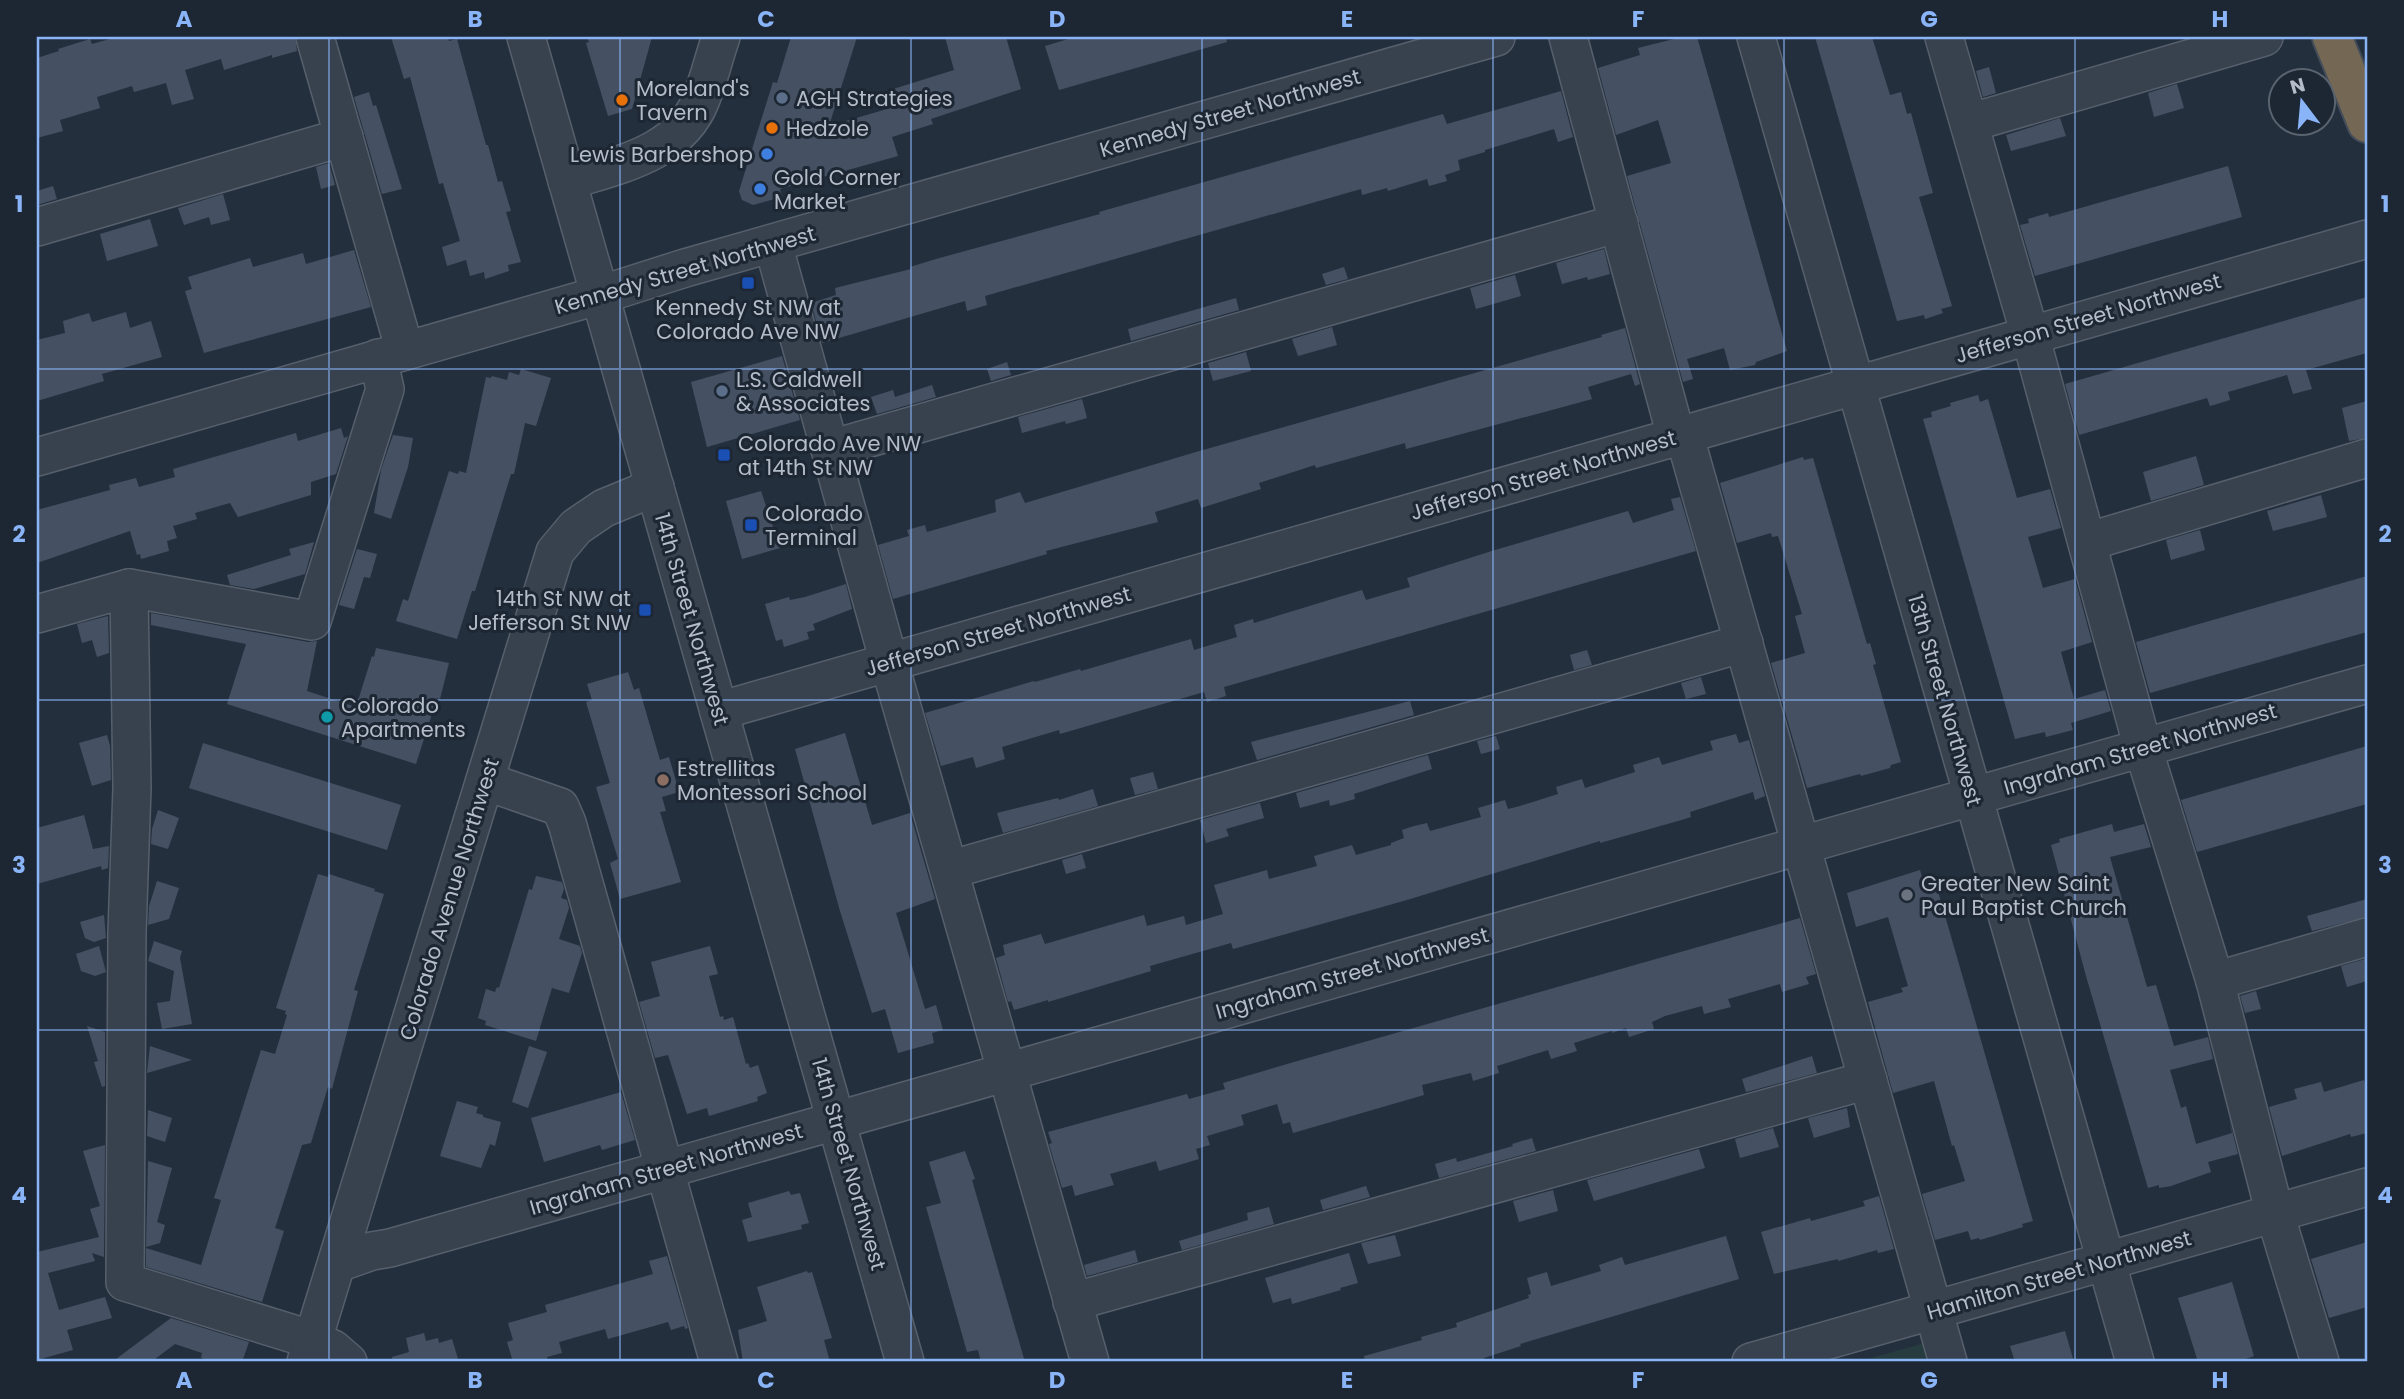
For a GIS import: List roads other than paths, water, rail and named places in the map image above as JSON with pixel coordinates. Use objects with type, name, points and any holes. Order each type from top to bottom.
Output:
[{"type":"highway","points":[[2332,37],[2367,123]]},
{"type":"street","points":[[37,614],[129,587],[312,621],[385,389],[392,355],[344,137],[315,37]]},
{"type":"street","name":"14th Street Northwest","points":[[526,37],[905,1362]]},
{"type":"street","points":[[567,181],[649,155],[685,127],[701,102],[721,37]]},
{"type":"street","name":"Kennedy Street Northwest","points":[[37,457],[600,295],[685,268],[1496,37]]},
{"type":"street","points":[[1568,37],[1619,223],[1744,643],[1948,1362]]},
{"type":"street","name":"13th Street Northwest","points":[[1756,37],[2135,1362]]},
{"type":"street","points":[[1944,37],[2030,335],[2143,748],[2215,981],[2275,1213],[2320,1362]]},
{"type":"street","points":[[1969,123],[2264,37]]},
{"type":"street","points":[[37,227],[344,137]]},
{"type":"street","points":[[831,449],[1619,223]]},
{"type":"street","name":"Jefferson Street Northwest","points":[[719,711],[2367,239]]},
{"type":"street","points":[[773,244],[889,662],[1090,1362]]},
{"type":"street","points":[[2087,542],[2367,458]]},
{"type":"street","name":"Colorado Avenue Northwest","points":[[310,1351],[555,552],[576,527],[604,508],[655,487]]},
{"type":"street","points":[[129,587],[132,788],[127,932],[125,1282],[310,1351],[333,1349],[348,1362]]},
{"type":"street","points":[[949,870],[1744,643]]},
{"type":"street","name":"Ingraham Street Northwest","points":[[338,1263],[372,1251],[2367,684]]},
{"type":"street","points":[[485,781],[560,807],[567,823],[719,1362]]},
{"type":"street","points":[[2215,981],[2367,937]]},
{"type":"street","points":[[1072,1302],[1868,1080]]},
{"type":"street","name":"Hamilton Street Northwest","points":[[1751,1362],[2367,1187]]},
{"type":"place","name":"AGH Strategies","points":[[782,98]]},
{"type":"place","name":"Moreland's Tavern","points":[[622,100]]},
{"type":"place","name":"Hedzole","points":[[772,128]]},
{"type":"place","name":"Lewis Barbershop","points":[[767,154]]},
{"type":"place","name":"Gold Corner Market","points":[[760,189]]},
{"type":"place","name":"Kennedy St NW at Colorado Ave NW","points":[[748,283]]},
{"type":"place","name":"L.S. Caldwell & Associates","points":[[722,391]]},
{"type":"place","name":"Colorado Ave NW at 14th St NW","points":[[724,455]]},
{"type":"place","name":"Colorado Terminal","points":[[751,525]]},
{"type":"place","name":"14th St NW at Jefferson St NW","points":[[645,610]]},
{"type":"place","name":"Colorado Apartments","points":[[327,717]]},
{"type":"place","name":"Estrellitas Montessori School","points":[[663,780]]},
{"type":"place","name":"Greater New Saint Paul Baptist Church","points":[[1907,895]]}]
